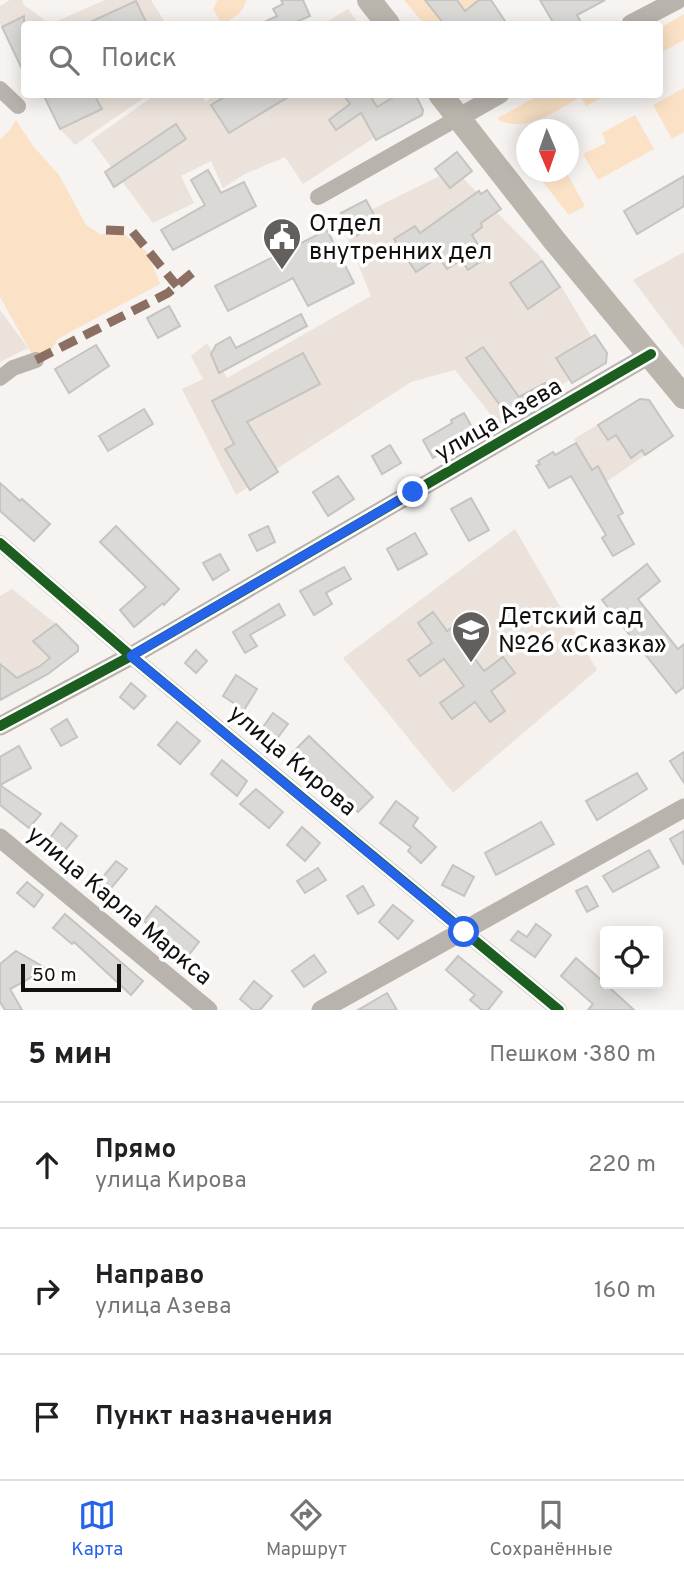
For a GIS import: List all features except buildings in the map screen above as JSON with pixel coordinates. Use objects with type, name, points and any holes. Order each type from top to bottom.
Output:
[{"type":"main road","points":[[369,0],[386,21]]},
{"type":"main road","points":[[443,98],[554,240],[684,397]]},
{"type":"street","points":[[637,21],[677,0]]},
{"type":"street","points":[[0,89],[18,106]]},
{"type":"street","points":[[318,197],[493,98]]},
{"type":"street","name":"улица Азева","points":[[0,726],[131,656],[651,355]]},
{"type":"street","points":[[0,378],[13,368],[36,360]]},
{"type":"street","name":"улица Кирова","points":[[0,543],[131,656],[559,1010]]},
{"type":"street","points":[[321,1010],[684,808]]},
{"type":"street","name":"улица Карла Маркса","points":[[0,838],[208,1010]]},
{"type":"shaded area","points":[[10,0],[22,0],[24,5],[46,21],[21,21],[21,67],[0,23],[0,6]]},
{"type":"shaded area","points":[[105,0],[151,0],[164,21],[57,21]]},
{"type":"shaded area","points":[[218,0],[246,0],[237,15],[228,21],[220,21],[213,9]]},
{"type":"shaded area","points":[[404,0],[493,2],[469,21],[422,21]]},
{"type":"shaded area","points":[[348,9],[357,21],[328,21]]},
{"type":"shaded area","points":[[684,14],[684,40],[663,51],[663,26]]},
{"type":"shaded area","points":[[684,88],[684,132],[672,139],[653,105]]},
{"type":"shaded area","points":[[44,98],[144,98],[75,145],[60,129]]},
{"type":"shaded area","points":[[151,98],[203,98],[206,102],[210,98],[409,98],[417,110],[303,184],[285,157],[245,174],[223,188],[211,161],[181,176],[194,203],[153,223],[91,140]]},
{"type":"shaded area","points":[[534,98],[579,98],[541,119],[516,119],[516,124],[498,120]]},
{"type":"shaded area","points":[[582,98],[601,98],[586,106]]},
{"type":"shaded area","points":[[635,115],[654,149],[598,180],[583,154],[606,143],[602,133]]},
{"type":"shaded area","points":[[16,120],[33,146],[59,175],[86,225],[100,234],[124,234],[147,252],[160,284],[70,332],[57,340],[52,349],[33,356],[0,297],[0,139]]},
{"type":"shaded area","points":[[454,169],[538,254],[563,289],[604,358],[499,425],[455,370],[411,382],[236,495],[182,389],[203,379],[191,356],[207,343],[227,378],[371,296],[342,224]]},
{"type":"shaded area","points":[[543,182],[572,182],[585,206],[569,215]]},
{"type":"shaded area","points":[[684,252],[684,348],[633,280]]},
{"type":"shaded area","points":[[0,310],[28,348],[0,362]]},
{"type":"shaded area","points":[[640,399],[649,400],[673,436],[606,482],[598,467],[592,470],[574,439]]},
{"type":"shaded area","name":"Детский сад №26 «Сказка»","points":[[515,529],[597,670],[453,793],[343,658]]},
{"type":"shaded area","points":[[12,589],[56,624],[34,641],[50,658],[17,678],[0,664],[0,596]]},
{"type":"marked path","points":[[106,230],[132,231],[177,286]]},
{"type":"marked path","points":[[36,360],[168,293],[192,273]]},
{"type":"cycle path","points":[[0,726],[131,656],[651,354]]},
{"type":"cycle path","points":[[0,543],[131,656],[559,1010]]},
{"type":"place","name":"Отдел внутренних дел","points":[[282,271]]},
{"type":"place","name":"Детский сад №26 «Сказка»","points":[[471,664]]},
{"type":"route","points":[[413,492],[131,656],[464,932]]}]
